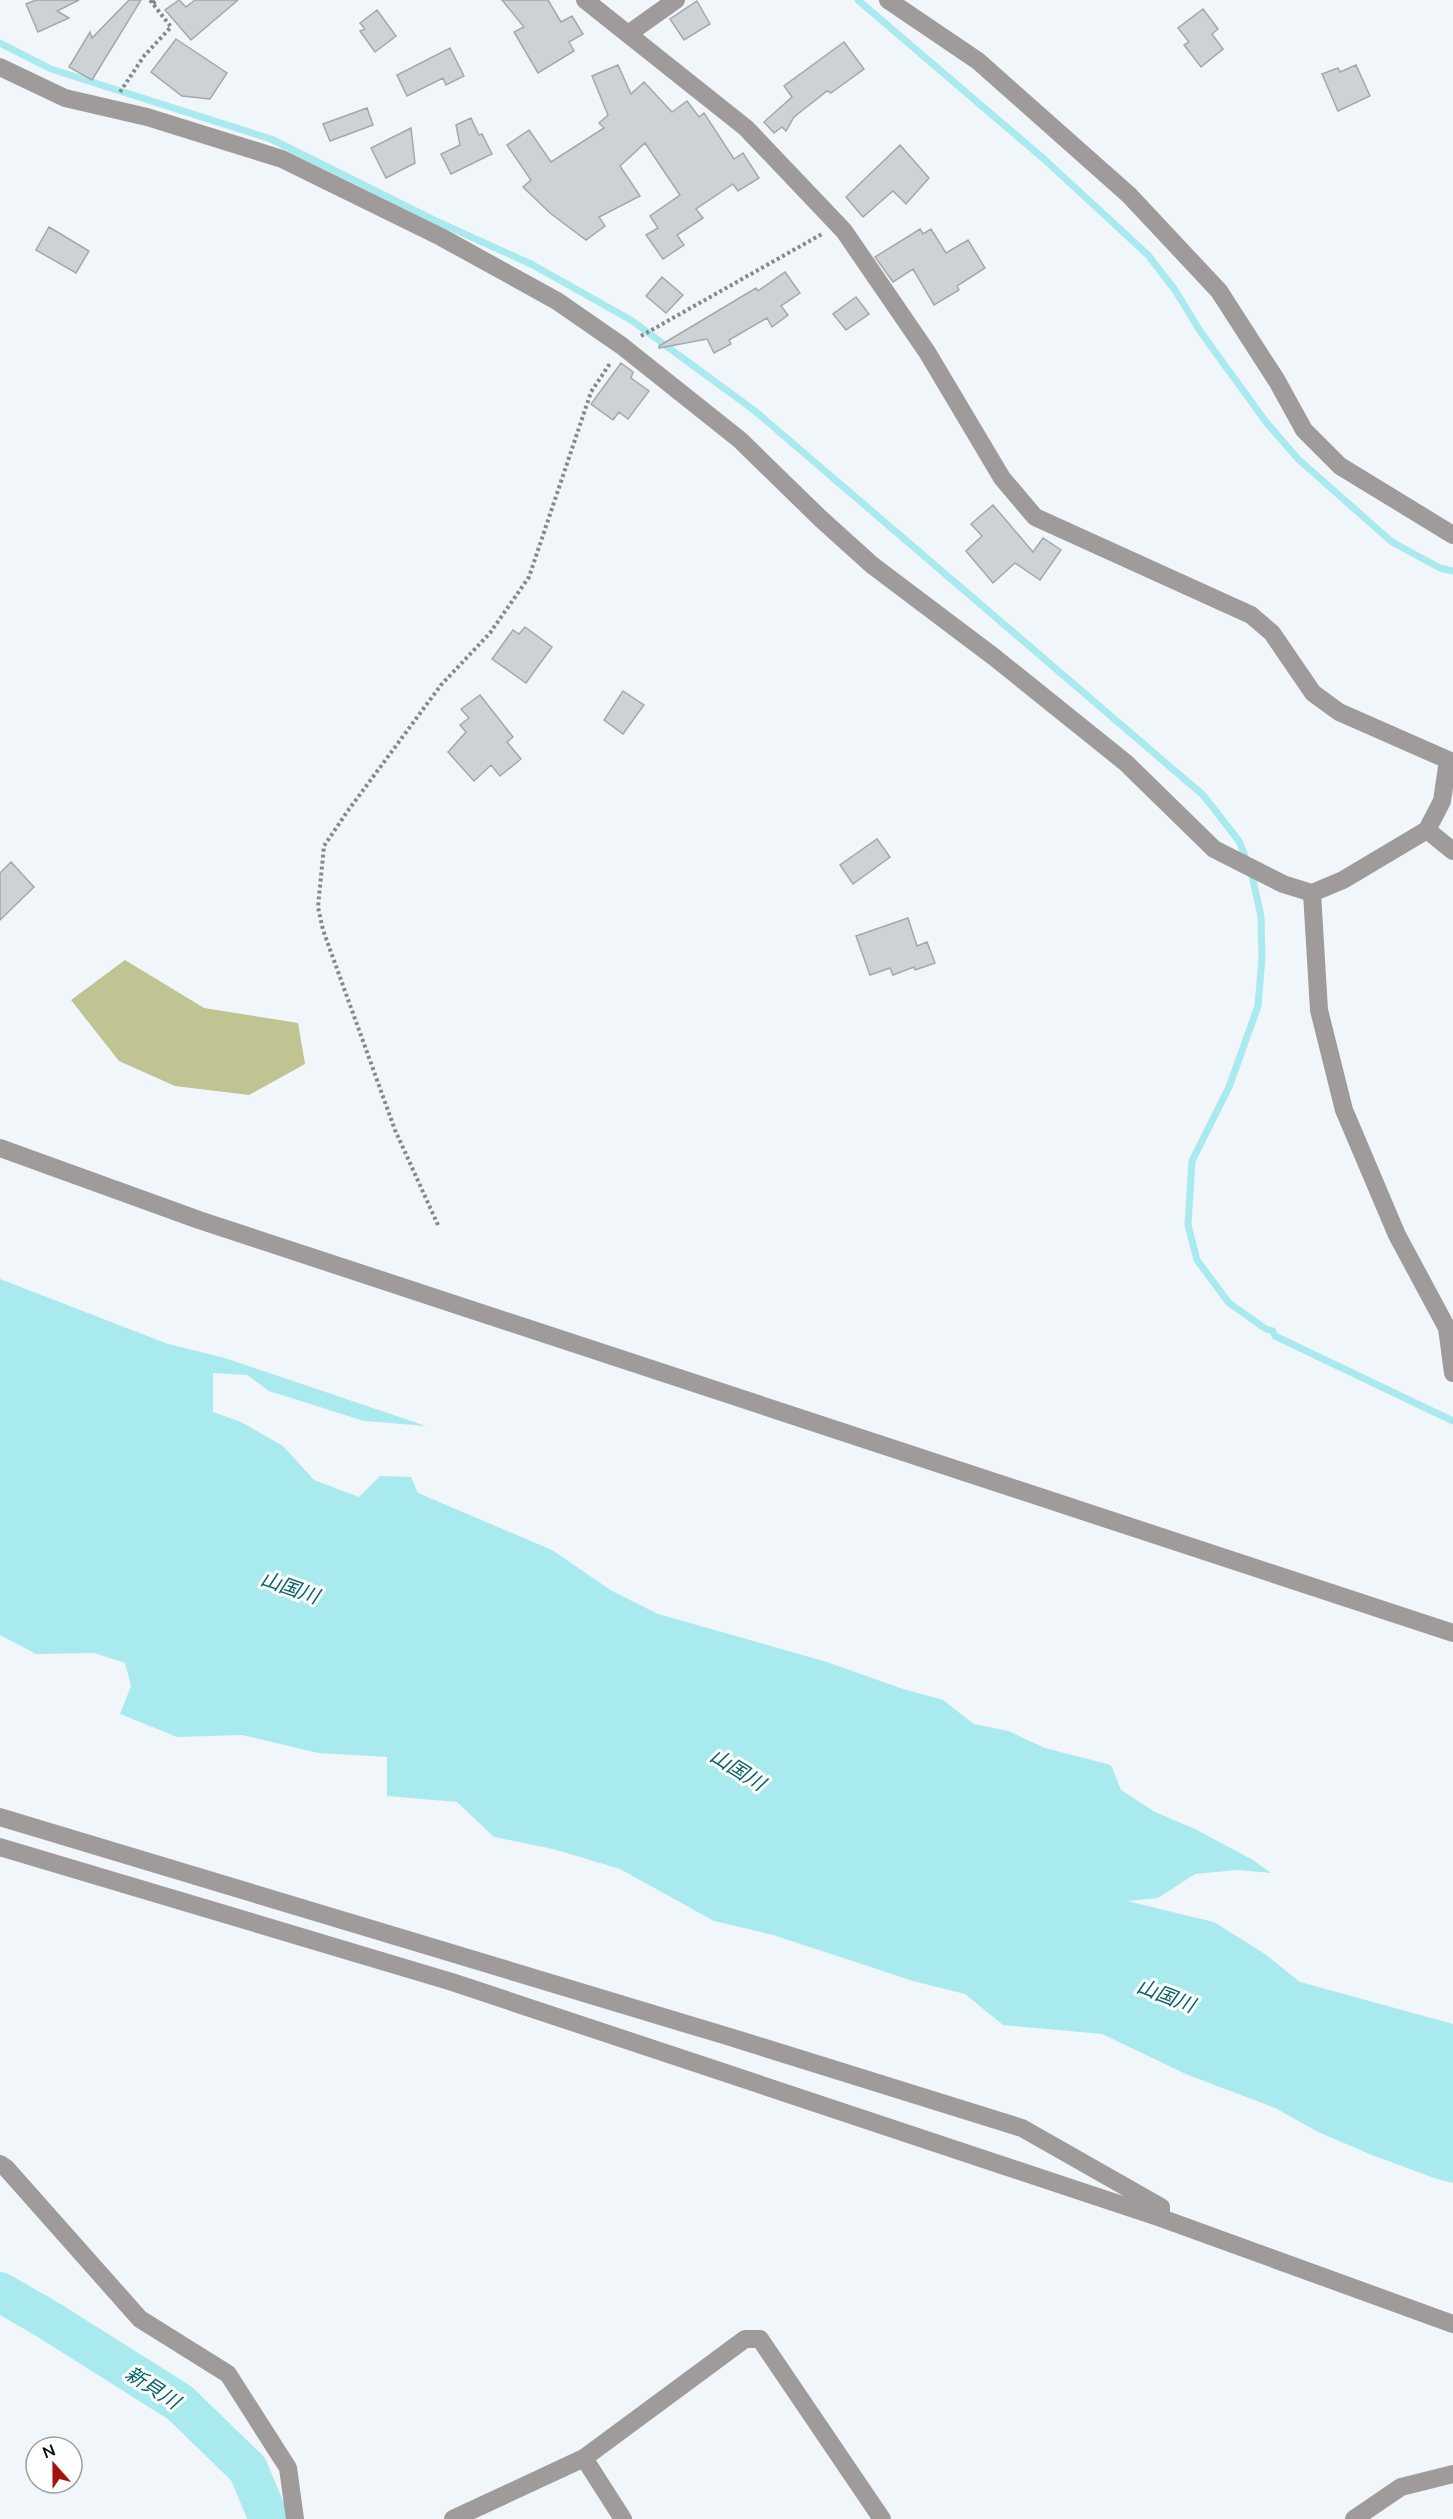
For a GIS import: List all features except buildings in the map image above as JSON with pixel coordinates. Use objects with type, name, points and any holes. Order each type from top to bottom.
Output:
[{"type":"street","points":[[0,67],[65,98],[147,117],[282,159],[441,237],[557,301],[622,346],[740,440],[872,565],[994,657],[1126,763],[1214,849],[1283,884],[1312,893],[1343,880],[1427,830],[1442,801],[1451,752],[1339,712],[1313,693],[1272,633],[1251,615],[1035,517],[1002,478],[927,352],[844,231],[746,128],[585,0]]},
{"type":"street","points":[[628,34],[676,0]]},
{"type":"street","points":[[888,0],[978,61],[1129,195],[1219,291],[1277,381],[1304,430],[1340,466],[1453,535]]},
{"type":"street","points":[[1427,830],[1453,851]]},
{"type":"street","points":[[1312,893],[1319,1010],[1344,1110],[1397,1235],[1447,1328],[1453,1373]]},
{"type":"street","points":[[0,1148],[199,1220],[1453,1634]]},
{"type":"street","points":[[0,1817],[730,2037],[1022,2128],[1161,2207],[1161,2218]]},
{"type":"street","points":[[0,1847],[452,1982],[1161,2218],[1453,2324]]},
{"type":"street","points":[[0,2164],[140,2319],[228,2374],[288,2468],[295,2519]]},
{"type":"street","points":[[453,2519],[584,2458],[745,2339],[760,2339],[882,2519]]},
{"type":"street","points":[[584,2458],[623,2519]]},
{"type":"street","points":[[1354,2519],[1401,2487],[1453,2474]]},
{"type":"path","points":[[110,108],[144,57],[171,27],[151,2],[158,0]]},
{"type":"path","points":[[438,1225],[395,1130],[323,930],[318,907],[324,846],[441,685],[490,633],[529,577],[591,392],[622,346],[688,312],[832,228],[844,231]]},
{"type":"green space","points":[[125,960],[204,1008],[298,1023],[305,1064],[249,1095],[175,1086],[119,1061],[71,1000]]},
{"type":"water","name":"山国川","points":[[0,1279],[168,1344],[225,1358],[426,1426],[364,1421],[269,1391],[247,1375],[213,1373],[213,1412],[241,1422],[283,1446],[314,1480],[359,1497],[380,1476],[411,1477],[418,1493],[552,1550],[612,1591],[658,1614],[827,1662],[903,1689],[943,1700],[974,1724],[1008,1731],[1045,1748],[1111,1765],[1121,1790],[1155,1812],[1195,1829],[1253,1860],[1271,1873],[1237,1870],[1195,1874],[1158,1898],[1127,1901],[1214,1922],[1265,1954],[1300,1982],[1453,2024],[1453,2183],[1372,2155],[1318,2132],[1275,2108],[1188,2075],[1102,2034],[1003,2025],[965,1994],[913,1981],[773,1935],[714,1921],[620,1869],[553,1849],[494,1837],[457,1802],[387,1796],[387,1757],[318,1753],[242,1735],[177,1737],[120,1714],[131,1686],[125,1663],[94,1653],[36,1654],[0,1635]]},
{"type":"waterway","points":[[858,0],[1044,159],[1148,255],[1175,290],[1200,331],[1266,422],[1298,459],[1392,542],[1440,568],[1453,571]]},
{"type":"waterway","points":[[0,43],[51,69],[271,139],[436,221],[531,264],[631,320],[755,411],[1203,795],[1239,841],[1247,861]]},
{"type":"waterway","points":[[1251,871],[1261,916],[1262,959],[1258,1006],[1229,1087],[1192,1161],[1188,1225],[1197,1260],[1229,1303],[1266,1329],[1273,1331],[1275,1336],[1453,1421]]},
{"type":"waterway","name":"新貝川","points":[[0,2292],[180,2403],[248,2469],[269,2519]]}]
